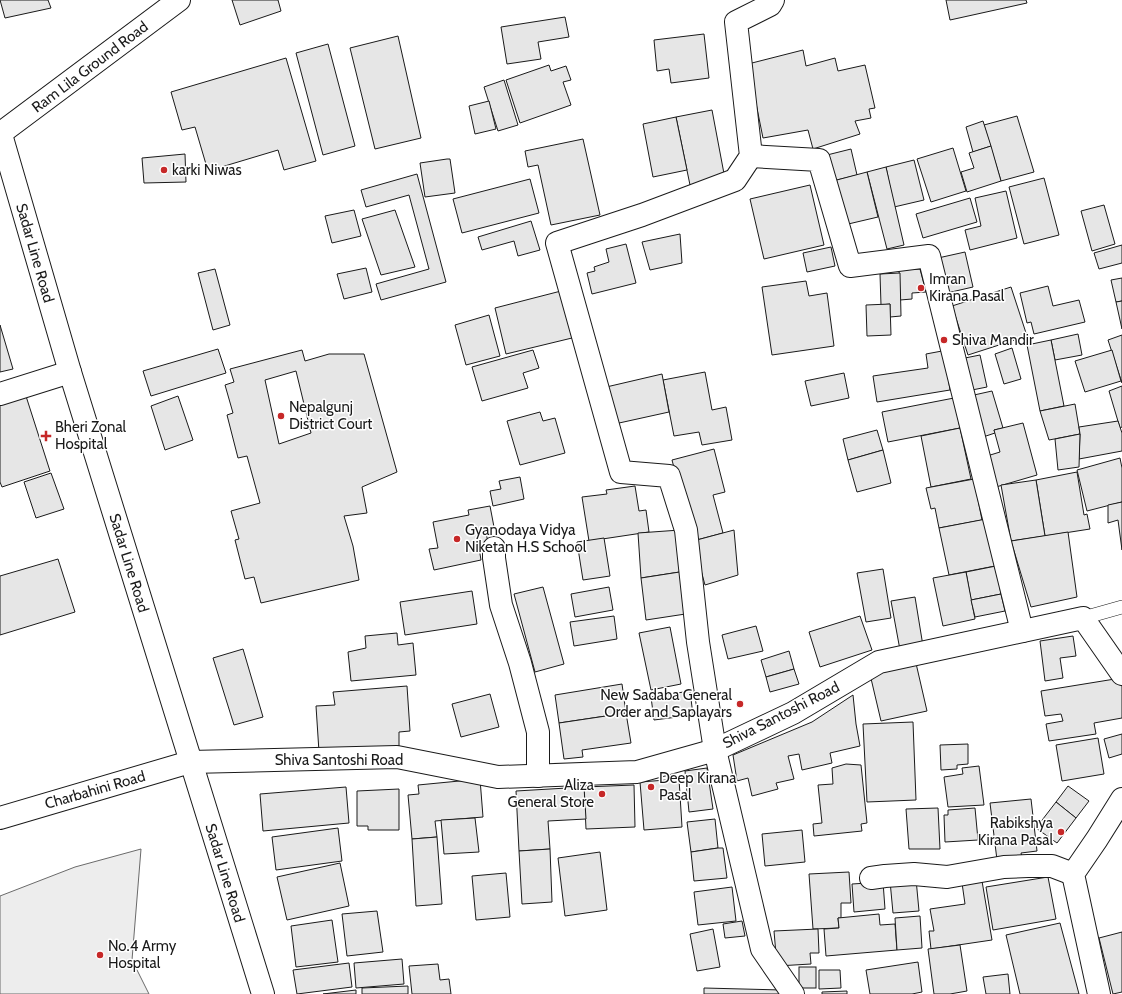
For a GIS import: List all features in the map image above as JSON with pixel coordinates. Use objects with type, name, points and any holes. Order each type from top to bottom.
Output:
[{"type":"street","name":"Ram Lila Ground Road","points":[[0,132],[179,0]]},
{"type":"street","points":[[773,0],[770,5],[736,22],[751,156],[735,180],[642,215],[557,243],[621,472],[669,476],[684,523],[698,642],[714,750],[762,949],[793,994]]},
{"type":"street","name":"Sadar Line Road","points":[[0,132],[70,372],[262,994]]},
{"type":"street","points":[[751,156],[819,160],[850,266],[929,256],[1022,631]]},
{"type":"street","points":[[0,394],[70,372]]},
{"type":"street","points":[[494,548],[494,558],[501,605],[520,663],[538,732],[538,776]]},
{"type":"street","points":[[1083,618],[1122,674]]},
{"type":"street","name":"Shiva Santoshi Road","points":[[190,762],[397,757],[498,777],[637,772],[714,750],[793,712],[879,662],[1083,618]]},
{"type":"street","name":"Charbahini Road","points":[[0,818],[190,762]]},
{"type":"street","points":[[1099,994],[1073,874],[1122,799]]},
{"type":"street","points":[[871,878],[914,874],[947,877],[1004,867],[1028,866],[1052,866],[1073,874]]},
{"type":"lane","points":[[1083,618],[1122,607]]},
{"type":"shaded area","points":[[141,849],[132,960],[149,994],[0,994],[0,896],[75,867]]},
{"type":"building","points":[[0,0],[48,0],[51,8],[5,18]]},
{"type":"building","points":[[232,0],[278,0],[281,11],[240,25]]},
{"type":"building","points":[[946,0],[1026,0],[1027,3],[950,20]]},
{"type":"building","points":[[565,17],[569,37],[538,42],[541,59],[507,64],[501,27]]},
{"type":"building","points":[[704,34],[709,78],[671,83],[669,69],[657,71],[654,40]]},
{"type":"building","points":[[398,36],[421,138],[375,149],[350,48]]},
{"type":"building","points":[[328,44],[355,146],[323,155],[296,53]]},
{"type":"building","points":[[803,50],[806,66],[835,58],[838,71],[865,65],[875,108],[869,109],[871,118],[855,121],[860,134],[813,149],[808,130],[763,138],[748,64]]},
{"type":"building","points":[[286,58],[316,161],[284,170],[278,150],[208,171],[195,127],[182,130],[171,92]]},
{"type":"building","points":[[549,65],[551,71],[566,66],[571,80],[563,82],[571,105],[520,123],[506,80]]},
{"type":"building","points":[[504,80],[518,125],[498,131],[484,87]]},
{"type":"building","points":[[489,101],[496,129],[475,134],[469,106]]},
{"type":"building","points":[[712,110],[725,179],[690,185],[676,117]]},
{"type":"building","points":[[1017,116],[1034,172],[1001,181],[984,125]]},
{"type":"building","points":[[676,117],[687,170],[653,177],[643,124]]},
{"type":"building","points":[[983,121],[991,146],[973,152],[966,127]]},
{"type":"building","points":[[583,139],[600,215],[551,225],[538,165],[528,167],[525,151]]},
{"type":"building","points":[[991,146],[1001,181],[967,192],[961,172],[974,168],[969,153]]},
{"type":"building","points":[[953,148],[966,191],[931,202],[917,159]]},
{"type":"building","points":[[851,149],[857,175],[833,181],[827,155]]},
{"type":"building","name":"karki Niwas","points":[[185,154],[186,182],[144,183],[142,158]]},
{"type":"building","points":[[450,159],[455,193],[425,197],[420,163]]},
{"type":"building","points":[[914,160],[924,200],[894,207],[886,167]]},
{"type":"building","points":[[886,167],[904,245],[887,249],[867,172]]},
{"type":"building","points":[[867,172],[878,217],[844,225],[833,181]]},
{"type":"building","points":[[417,174],[446,282],[381,300],[376,284],[429,269],[409,195],[366,207],[361,190]]},
{"type":"building","points":[[1044,178],[1059,235],[1024,244],[1009,187]]},
{"type":"building","points":[[530,179],[539,213],[462,233],[453,199]]},
{"type":"building","points":[[810,185],[824,245],[764,259],[750,199]]},
{"type":"building","points":[[1006,191],[1017,238],[970,250],[965,230],[981,226],[975,198]]},
{"type":"building","points":[[970,198],[977,222],[923,238],[916,214]]},
{"type":"building","points":[[1104,205],[1115,244],[1092,251],[1081,211]]},
{"type":"building","points":[[354,210],[361,236],[332,243],[325,216]]},
{"type":"building","points":[[395,210],[415,267],[381,275],[362,219]]},
{"type":"building","points":[[531,221],[540,250],[518,256],[514,241],[482,250],[478,237]]},
{"type":"building","points":[[680,234],[682,263],[650,270],[642,242]]},
{"type":"building","points":[[626,244],[636,283],[592,294],[587,273],[595,271],[594,267],[609,262],[606,249]]},
{"type":"building","points":[[1122,245],[1122,263],[1099,269],[1094,253]]},
{"type":"building","points":[[831,247],[835,266],[807,272],[803,253]]},
{"type":"building","points":[[965,252],[973,287],[947,293],[938,258]]},
{"type":"building","points":[[366,268],[372,292],[344,299],[337,274]]},
{"type":"building","points":[[215,269],[230,325],[213,330],[198,273]]},
{"type":"building","points":[[920,269],[926,292],[912,293],[912,299],[900,300],[899,270]]},
{"type":"building","points":[[900,273],[901,316],[890,317],[890,304],[881,305],[880,274]]},
{"type":"building","points":[[1122,278],[1122,301],[1116,302],[1111,280]]},
{"type":"building","points":[[806,281],[809,296],[827,293],[834,346],[772,355],[762,287]]},
{"type":"building","points":[[1048,286],[1053,306],[1079,300],[1085,322],[1034,334],[1031,322],[1027,323],[1020,293]]},
{"type":"building","points":[[1011,287],[1027,336],[968,355],[952,306]]},
{"type":"building","points":[[561,291],[572,338],[506,354],[495,308]]},
{"type":"building","points":[[1122,301],[1122,329],[1116,302]]},
{"type":"building","points":[[890,304],[891,335],[867,336],[866,305]]},
{"type":"building","points":[[489,315],[500,356],[466,365],[455,325]]},
{"type":"building","points":[[0,325],[13,369],[0,372]]},
{"type":"building","points":[[1078,334],[1082,355],[1055,360],[1051,340]]},
{"type":"building","points":[[1122,335],[1122,383],[1108,340]]},
{"type":"building","points":[[1051,340],[1064,406],[1040,411],[1027,345]]},
{"type":"building","points":[[1012,348],[1021,379],[1004,384],[995,354]]},
{"type":"building","points":[[218,349],[226,373],[151,396],[143,371]]},
{"type":"building","points":[[302,350],[305,361],[329,354],[364,354],[397,472],[362,487],[367,513],[344,516],[353,546],[359,580],[261,603],[254,577],[245,579],[235,540],[239,539],[231,511],[260,503],[247,456],[238,458],[227,415],[233,413],[225,385],[234,382],[230,369]],"holes":[[[296,371],[311,433],[279,444],[265,380]]]},
{"type":"building","points":[[533,350],[539,368],[523,373],[528,388],[482,401],[472,367]]},
{"type":"building","points":[[1112,350],[1121,381],[1085,392],[1075,361]]},
{"type":"building","points":[[944,351],[950,390],[877,402],[873,376],[928,368],[926,354]]},
{"type":"building","points":[[980,355],[987,387],[972,390],[965,358]]},
{"type":"building","points":[[705,372],[712,410],[726,407],[732,440],[702,445],[699,432],[674,436],[663,380]]},
{"type":"building","points":[[844,373],[849,398],[811,406],[805,381]]},
{"type":"building","points":[[662,374],[669,412],[610,425],[602,388]]},
{"type":"building","points":[[1122,386],[1122,427],[1120,428],[1109,391]]},
{"type":"building","points":[[992,391],[1003,428],[994,430],[995,433],[983,437],[974,395]]},
{"type":"building","points":[[25,393],[50,471],[2,487],[0,482],[0,402]]},
{"type":"building","points":[[178,396],[193,440],[165,450],[151,406]]},
{"type":"building","points":[[954,398],[960,428],[888,442],[882,412]]},
{"type":"building","points":[[1075,404],[1080,434],[1049,440],[1040,411]]},
{"type":"building","points":[[540,412],[543,421],[555,418],[565,453],[520,465],[507,421]]},
{"type":"building","points":[[1118,421],[1122,433],[1122,451],[1079,459],[1079,427]]},
{"type":"building","points":[[1023,423],[1037,475],[996,487],[987,456],[1000,452],[994,430]]},
{"type":"building","points":[[960,428],[971,479],[931,487],[921,436]]},
{"type":"building","points":[[877,430],[883,450],[848,460],[843,439]]},
{"type":"building","points":[[1080,434],[1079,467],[1058,470],[1055,439]]},
{"type":"building","points":[[714,449],[725,492],[713,495],[723,533],[693,541],[672,460]]},
{"type":"building","points":[[883,450],[891,483],[857,492],[848,460]]},
{"type":"building","points":[[1120,458],[1122,468],[1122,502],[1087,511],[1077,470]]},
{"type":"building","points":[[1077,472],[1084,515],[1087,514],[1090,529],[1045,536],[1036,480]]},
{"type":"building","points":[[51,473],[64,509],[36,518],[24,482]]},
{"type":"building","points":[[520,477],[524,499],[493,506],[490,491],[501,489],[499,481]]},
{"type":"building","points":[[974,479],[982,520],[939,528],[935,508],[931,509],[926,488]]},
{"type":"building","points":[[1036,480],[1045,536],[1011,541],[1001,485]]},
{"type":"building","points":[[635,486],[639,511],[646,510],[649,532],[589,541],[582,497],[607,494],[606,490]]},
{"type":"building","points":[[1122,502],[1122,550],[1118,520],[1108,523],[1108,505]]},
{"type":"building","points":[[490,506],[494,527],[485,529],[489,546],[479,548],[481,560],[434,570],[429,549],[438,548],[433,522],[469,515],[468,510]]},
{"type":"building","points":[[986,519],[995,566],[949,575],[939,528]]},
{"type":"building","points":[[680,530],[686,571],[641,578],[638,533]]},
{"type":"building","points":[[734,530],[738,575],[705,585],[693,541]]},
{"type":"building","points":[[1068,532],[1077,597],[1031,607],[1011,541]]},
{"type":"building","points":[[604,538],[610,576],[583,580],[577,542]]},
{"type":"building","points":[[58,559],[75,612],[0,635],[0,576]]},
{"type":"building","points":[[996,566],[1001,594],[971,600],[966,572]]},
{"type":"building","points":[[883,569],[891,618],[866,622],[857,573]]},
{"type":"building","points":[[686,571],[692,613],[646,620],[641,578]]},
{"type":"building","points":[[966,572],[975,619],[943,626],[933,578]]},
{"type":"building","points":[[543,587],[564,664],[535,672],[514,594]]},
{"type":"building","points":[[609,587],[613,610],[575,617],[571,594]]},
{"type":"building","points":[[472,591],[477,624],[405,635],[400,602]]},
{"type":"building","points":[[1001,594],[1005,611],[975,617],[971,600]]},
{"type":"building","points":[[915,597],[923,646],[900,650],[891,601]]},
{"type":"building","points":[[614,616],[617,639],[574,646],[570,622]]},
{"type":"building","points":[[860,616],[872,650],[820,667],[809,632]]},
{"type":"building","points":[[756,626],[763,651],[728,659],[722,635]]},
{"type":"building","points":[[670,627],[681,684],[651,690],[639,633]]},
{"type":"building","points":[[397,633],[398,645],[413,643],[416,675],[351,681],[348,652],[366,648],[365,636]]},
{"type":"building","points":[[1073,636],[1076,656],[1060,658],[1063,678],[1045,681],[1040,641]]},
{"type":"building","points":[[243,649],[263,717],[234,725],[213,658]]},
{"type":"building","points":[[789,651],[794,669],[766,677],[761,660]]},
{"type":"building","points":[[915,659],[927,711],[881,721],[869,670]]},
{"type":"building","points":[[794,669],[799,684],[770,692],[766,677]]},
{"type":"building","points":[[1121,678],[1122,718],[1094,723],[1096,734],[1049,741],[1046,724],[1063,721],[1061,714],[1045,716],[1041,691]]},
{"type":"building","points":[[622,684],[626,713],[559,723],[555,695]]},
{"type":"building","points":[[407,686],[410,731],[399,732],[399,746],[319,752],[316,706],[335,705],[333,692]]},
{"type":"building","points":[[690,691],[693,715],[654,720],[651,697]]},
{"type":"building","points":[[490,694],[499,727],[461,737],[452,704]]},
{"type":"building","points":[[853,695],[860,746],[830,753],[832,763],[802,770],[799,754],[788,756],[794,779],[776,783],[778,789],[752,796],[748,778],[737,781],[733,755],[812,722]]},
{"type":"building","points":[[626,713],[631,743],[582,750],[583,757],[564,759],[559,723]]},
{"type":"building","points":[[913,722],[916,800],[867,802],[863,724]]},
{"type":"building","points":[[1122,734],[1122,754],[1109,758],[1104,739]]},
{"type":"building","points":[[1098,738],[1104,774],[1062,781],[1056,745]]},
{"type":"building","points":[[968,744],[968,764],[957,765],[957,769],[941,770],[940,745]]},
{"type":"building","points":[[846,764],[861,765],[867,823],[861,824],[862,831],[814,836],[813,824],[822,823],[818,785],[833,784],[832,768]]},
{"type":"building","points":[[979,766],[984,805],[948,807],[944,777],[963,774],[962,768]]},
{"type":"building","points":[[707,768],[713,809],[689,812],[685,771]]},
{"type":"building","points":[[480,779],[483,817],[435,821],[437,837],[412,839],[408,795],[419,794],[418,785]]},
{"type":"building","points":[[679,779],[682,827],[644,830],[640,782]]},
{"type":"building","points":[[634,785],[635,827],[586,829],[584,787]]},
{"type":"building","points":[[1068,786],[1089,801],[1076,818],[1056,802]]},
{"type":"building","points":[[346,787],[349,823],[263,831],[260,794]]},
{"type":"building","points":[[584,787],[586,819],[548,821],[550,849],[519,851],[516,791]]},
{"type":"building","points":[[399,789],[399,830],[368,830],[368,826],[357,826],[357,791]]},
{"type":"building","points":[[1031,799],[1037,851],[1021,853],[1022,857],[997,860],[990,803]]},
{"type":"building","points":[[1056,802],[1076,818],[1057,843],[1036,828]]},
{"type":"building","points":[[938,808],[940,849],[909,849],[906,809]]},
{"type":"building","points":[[975,808],[978,840],[945,842],[944,815],[948,815],[948,810]]},
{"type":"building","points":[[475,818],[479,852],[444,854],[441,820]]},
{"type":"building","points":[[715,819],[718,848],[691,852],[687,822]]},
{"type":"building","points":[[338,828],[342,861],[276,870],[272,837]]},
{"type":"building","points":[[802,830],[805,862],[765,866],[762,834]]},
{"type":"building","points":[[437,837],[442,904],[416,906],[412,839]]},
{"type":"building","points":[[723,848],[727,878],[694,881],[691,852]]},
{"type":"building","points":[[550,849],[552,902],[522,904],[519,851]]},
{"type":"building","points":[[600,852],[607,910],[565,916],[558,858]]},
{"type":"building","points":[[340,863],[349,906],[287,920],[277,877]]},
{"type":"building","points":[[849,872],[851,903],[841,903],[841,918],[838,918],[839,928],[813,929],[809,874]]},
{"type":"building","points":[[506,873],[510,917],[476,920],[472,876]]},
{"type":"building","points":[[1048,877],[1056,919],[993,930],[986,887]]},
{"type":"building","points":[[916,879],[919,911],[893,913],[890,881]]},
{"type":"building","points":[[982,881],[992,940],[931,949],[929,931],[934,931],[930,909],[965,904],[962,883]]},
{"type":"building","points":[[883,882],[885,909],[854,912],[852,884]]},
{"type":"building","points":[[732,887],[736,921],[698,925],[694,892]]},
{"type":"building","points":[[377,911],[383,952],[347,956],[342,914]]},
{"type":"building","points":[[879,914],[880,925],[895,924],[897,950],[826,956],[824,929],[839,928],[838,918]]},
{"type":"building","points":[[920,916],[922,948],[897,950],[895,918]]},
{"type":"building","points":[[332,920],[338,962],[296,967],[291,926]]},
{"type":"building","points":[[742,921],[745,936],[725,938],[723,924]]},
{"type":"building","points":[[1060,923],[1079,994],[1020,994],[1006,935]]},
{"type":"building","points":[[713,929],[720,967],[697,971],[690,934]]},
{"type":"building","points":[[818,929],[819,953],[810,953],[811,964],[777,966],[774,931]]},
{"type":"building","points":[[1122,932],[1122,992],[1113,994],[1099,938]]},
{"type":"building","points":[[960,945],[967,991],[950,994],[934,994],[928,949]]},
{"type":"building","points":[[402,959],[404,984],[356,988],[354,963]]},
{"type":"building","points":[[918,962],[922,992],[912,994],[870,994],[866,970]]},
{"type":"building","points":[[349,963],[352,987],[297,994],[293,970]]},
{"type":"building","points":[[438,964],[440,980],[449,979],[451,994],[412,994],[409,966]]},
{"type":"building","points":[[799,967],[816,967],[816,988],[799,988]]},
{"type":"building","points":[[819,970],[840,970],[841,988],[819,989]]},
{"type":"building","points":[[1008,974],[1010,994],[986,994],[983,977]]},
{"type":"building","points":[[408,986],[408,994],[362,994],[362,988]]},
{"type":"building","points":[[704,988],[782,990],[782,994],[704,994]]},
{"type":"building","points":[[356,990],[356,994],[323,994]]},
{"type":"building","points":[[847,991],[847,994],[822,994],[822,992]]},
{"type":"place","name":"karki Niwas","points":[[164,170]]},
{"type":"place","name":"Imran Kirana Pasal","points":[[921,288]]},
{"type":"place","name":"Shiva Mandir","points":[[944,340]]},
{"type":"place","name":"Nepalgunj District Court","points":[[281,416]]},
{"type":"place","name":"Bheri Zonal Hospital","points":[[46,436]]},
{"type":"place","name":"Gyanodaya Vidya Niketan H.S School","points":[[457,539]]},
{"type":"place","name":"New Sadaba General Order and Saplayars","points":[[740,704]]},
{"type":"place","name":"Deep Kirana Pasal","points":[[651,787]]},
{"type":"place","name":"Aliza General Store","points":[[602,794]]},
{"type":"place","name":"Rabikshya Kirana Pasal","points":[[1061,832]]},
{"type":"place","name":"No.4 Army Hospital","points":[[100,955]]}]
